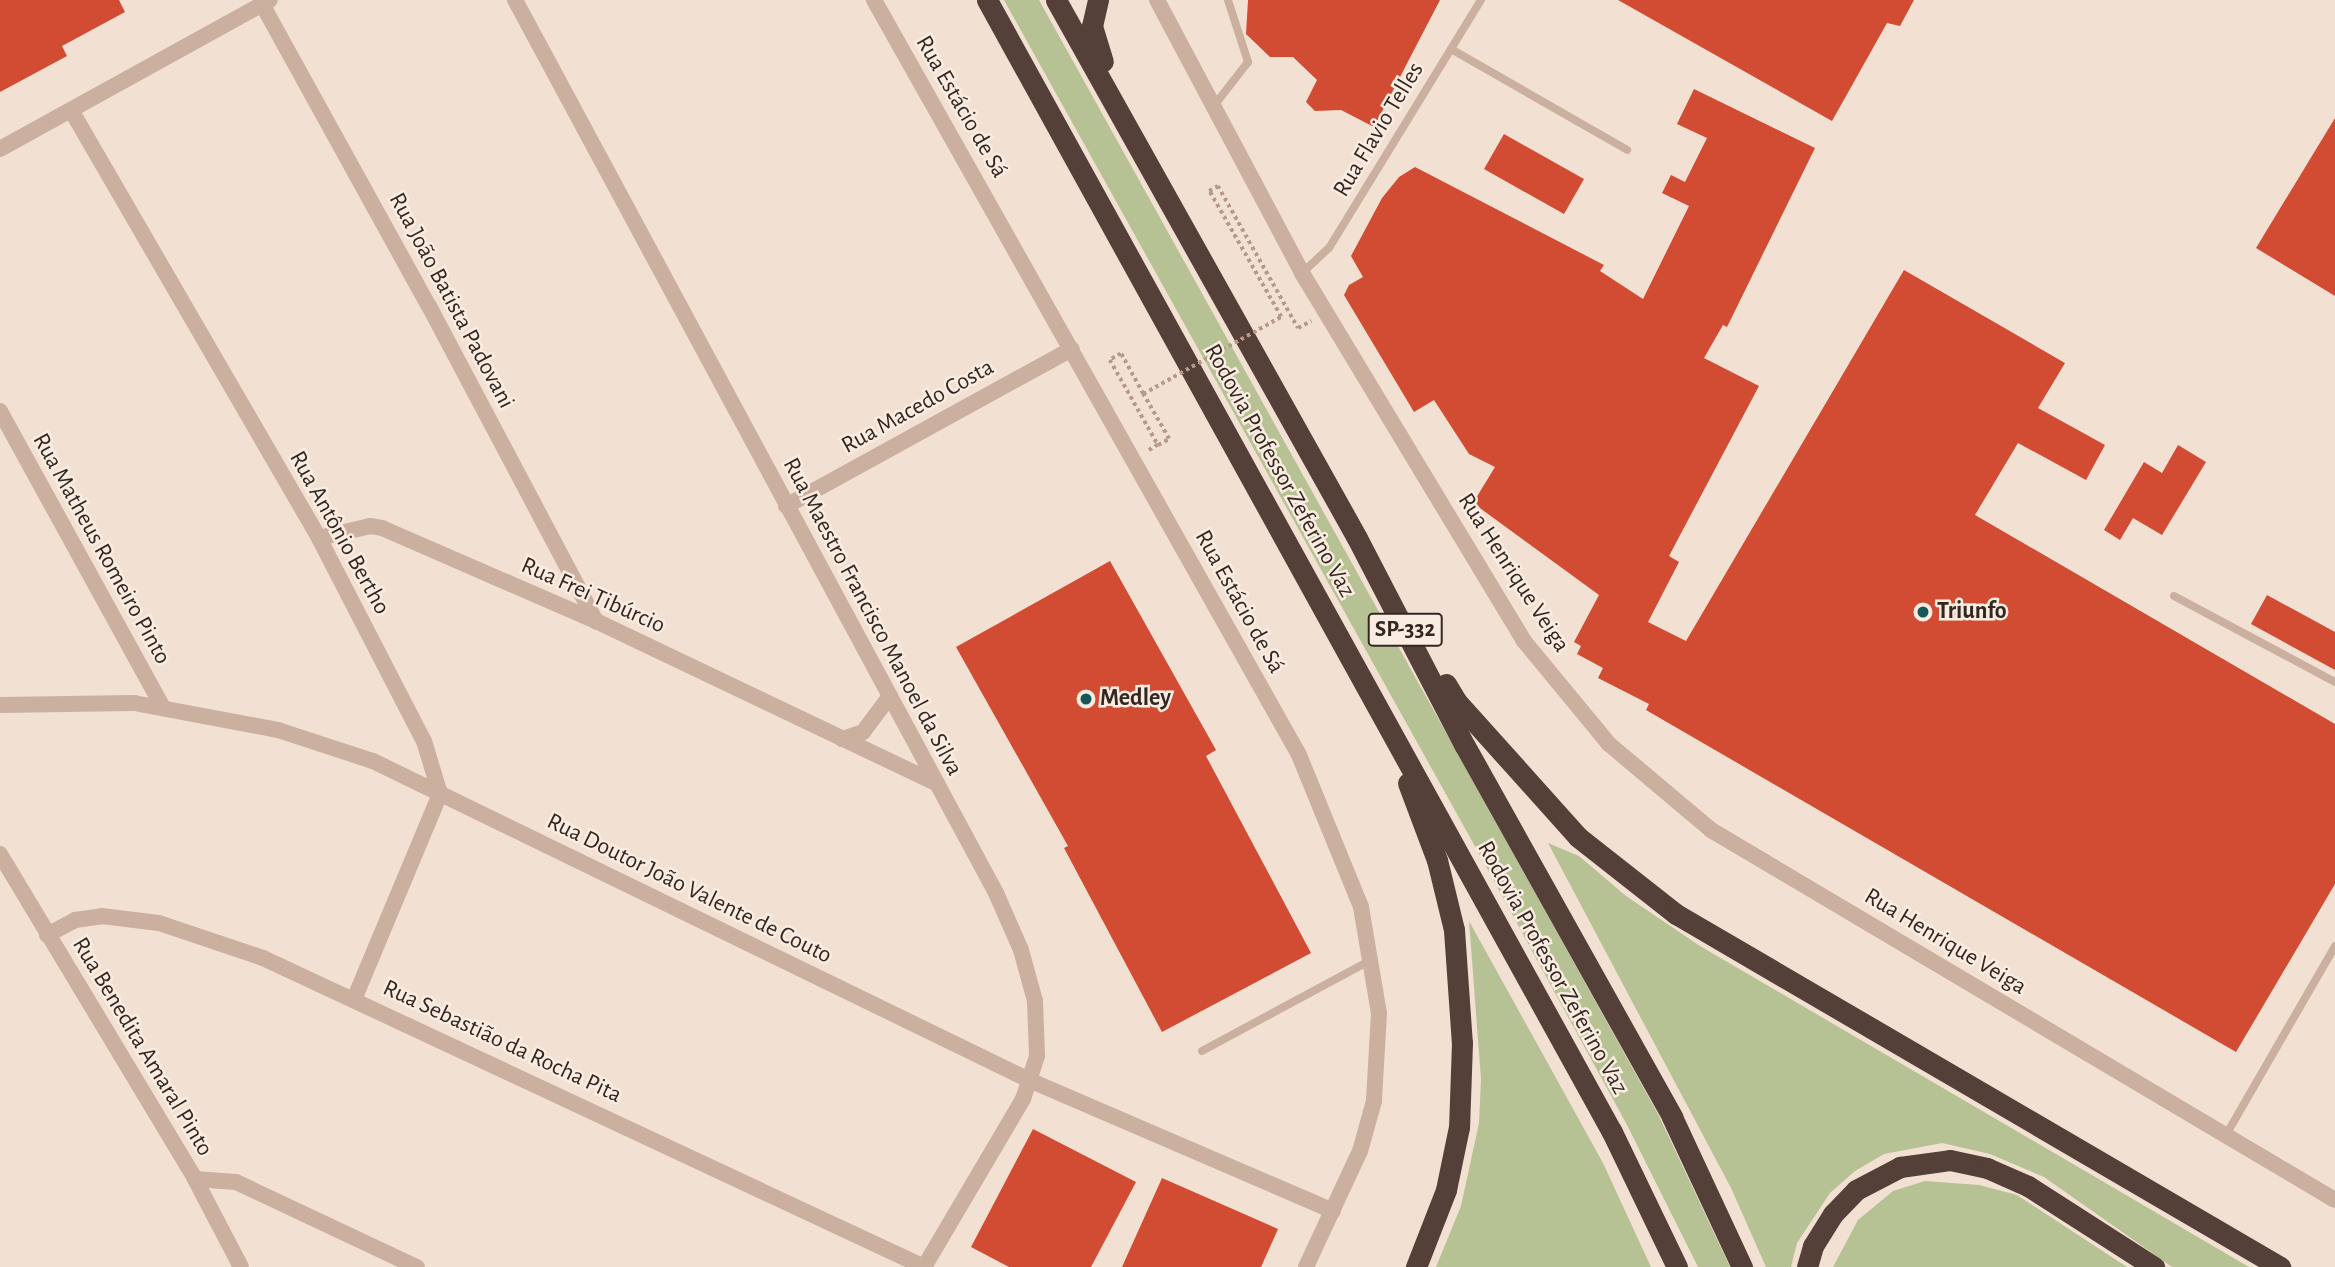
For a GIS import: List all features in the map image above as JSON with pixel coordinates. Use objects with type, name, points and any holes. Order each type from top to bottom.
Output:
[{"type":"highway","name":"Rodovia Professor Zeferino Vaz","points":[[987,0],[1376,699],[1612,1132],[1677,1267]]},
{"type":"highway","name":"Rodovia Professor Zeferino Vaz","points":[[1056,0],[1357,538],[1465,746],[1672,1117],[1742,1267]]},
{"type":"highway","points":[[1097,0],[1093,40],[1150,169]]},
{"type":"highway","points":[[1357,538],[1457,702],[1546,805],[1616,870],[1746,958],[2280,1267]]},
{"type":"highway","points":[[1376,699],[1437,860],[1460,975],[1459,1127],[1446,1190],[1416,1267]]},
{"type":"highway","points":[[1807,1267],[1813,1246],[1833,1214],[1856,1190],[1900,1167],[1950,1160],[1987,1168],[2028,1186],[2154,1267]]},
{"type":"street","name":"Rua Maestro Francisco Manoel da Silva","points":[[515,0],[996,893],[1021,950],[1035,1001],[1037,1056],[1023,1099],[924,1267]]},
{"type":"street","name":"Rua Estácio de Sá","points":[[874,0],[1299,755],[1361,907],[1379,1013],[1374,1101],[1360,1151],[1306,1267]]},
{"type":"street","name":"Rua Henrique Veiga","points":[[1157,0],[1302,273],[1524,641],[1609,744],[1711,830],[2335,1200]]},
{"type":"street","points":[[0,149],[266,2]]},
{"type":"street","name":"Rua João Batista Padovani","points":[[266,2],[596,621]]},
{"type":"street","name":"Rua Antônio Bertho","points":[[71,110],[318,538],[424,741],[440,794]]},
{"type":"street","name":"Rua Macedo Costa","points":[[786,506],[1072,349]]},
{"type":"street","name":"Rua Matheus Romeiro Pinto","points":[[0,411],[163,708]]},
{"type":"street","name":"Rua Frei Tibúrcio","points":[[318,538],[376,526],[596,621],[935,783]]},
{"type":"street","points":[[842,739],[863,732],[890,696]]},
{"type":"street","name":"Rua Doutor João Valente de Couto","points":[[0,705],[134,703],[278,730],[373,761],[1029,1080],[1333,1211]]},
{"type":"street","points":[[355,997],[440,794]]},
{"type":"street","name":"Rua Benedita Amaral Pinto","points":[[0,854],[195,1179],[241,1267]]},
{"type":"street","name":"Rua Sebastião da Rocha Pita","points":[[47,935],[88,916],[159,923],[263,958],[355,997],[924,1267]]},
{"type":"street","points":[[195,1179],[236,1182],[417,1267]]},
{"type":"lane","points":[[1213,107],[1248,62],[1228,0]]},
{"type":"lane","name":"Rua Flavio Telles","points":[[1302,273],[1329,248],[1481,0]]},
{"type":"lane","points":[[1451,49],[1627,150]]},
{"type":"lane","points":[[2175,596],[2335,682]]},
{"type":"lane","points":[[2226,1135],[2335,946]]},
{"type":"lane","points":[[1202,1051],[1371,960]]},
{"type":"path","points":[[1143,394],[1281,317],[1209,191],[1218,186],[1298,328]]},
{"type":"path","points":[[1121,354],[1143,394],[1169,439],[1158,445],[1110,360],[1121,354]]},
{"type":"green space","points":[[1004,0],[1039,0],[1658,1114],[1730,1267],[1698,1267],[1627,1125],[1477,850]]},
{"type":"green space","points":[[1548,843],[1579,856],[1626,896],[1700,946],[2249,1267],[2172,1267],[2044,1177],[1990,1154],[1942,1143],[1884,1154],[1855,1171],[1830,1193],[1797,1243],[1791,1267],[1766,1267],[1731,1188]]},
{"type":"green space","points":[[1469,921],[1603,1163],[1651,1267],[1436,1267],[1461,1206],[1479,1123],[1481,1079]]},
{"type":"green space","points":[[1925,1181],[1979,1185],[2017,1195],[2127,1267],[1833,1267],[1858,1220],[1893,1191]]},
{"type":"building","points":[[0,0],[119,0],[125,12],[62,46],[67,56],[0,92]]},
{"type":"building","points":[[1248,0],[1440,0],[1374,127],[1341,110],[1315,111],[1306,102],[1317,80],[1293,57],[1270,57],[1246,34]]},
{"type":"building","points":[[1618,0],[1914,0],[1900,26],[1887,23],[1832,121]]},
{"type":"building","name":"Triunfo","points":[[1694,89],[1815,148],[1727,327],[1723,325],[1704,358],[1759,386],[1669,556],[1679,562],[1648,622],[1686,641],[1904,270],[2065,363],[2038,408],[2105,445],[2086,480],[2018,443],[1975,515],[2335,724],[2335,884],[2236,1052],[1646,710],[1649,704],[1598,678],[1603,668],[1577,654],[1581,646],[1574,642],[1599,595],[1473,503],[1495,467],[1469,454],[1434,400],[1414,412],[1344,295],[1349,285],[1363,277],[1351,256],[1382,198],[1399,177],[1415,167],[1604,265],[1600,271],[1643,299],[1689,206],[1662,193],[1671,175],[1685,182],[1707,138],[1677,124]]},
{"type":"building","points":[[2335,118],[2335,296],[2256,248]]},
{"type":"building","points":[[1504,134],[1584,179],[1564,214],[1484,169]]},
{"type":"building","points":[[2178,445],[2206,462],[2162,535],[2133,518],[2120,540],[2104,530],[2144,462],[2162,473]]},
{"type":"building","points":[[1110,561],[1216,750],[1206,756],[1311,953],[1162,1032],[1064,848],[1068,846],[956,647]]},
{"type":"building","points":[[2267,595],[2335,632],[2335,670],[2251,624]]},
{"type":"building","points":[[1033,1129],[1136,1182],[1091,1267],[1009,1267],[971,1247]]},
{"type":"building","points":[[1162,1178],[1278,1229],[1261,1267],[1122,1267]]},
{"type":"place","name":"Triunfo","points":[[1923,612]]},
{"type":"place","name":"Medley","points":[[1086,699]]}]
